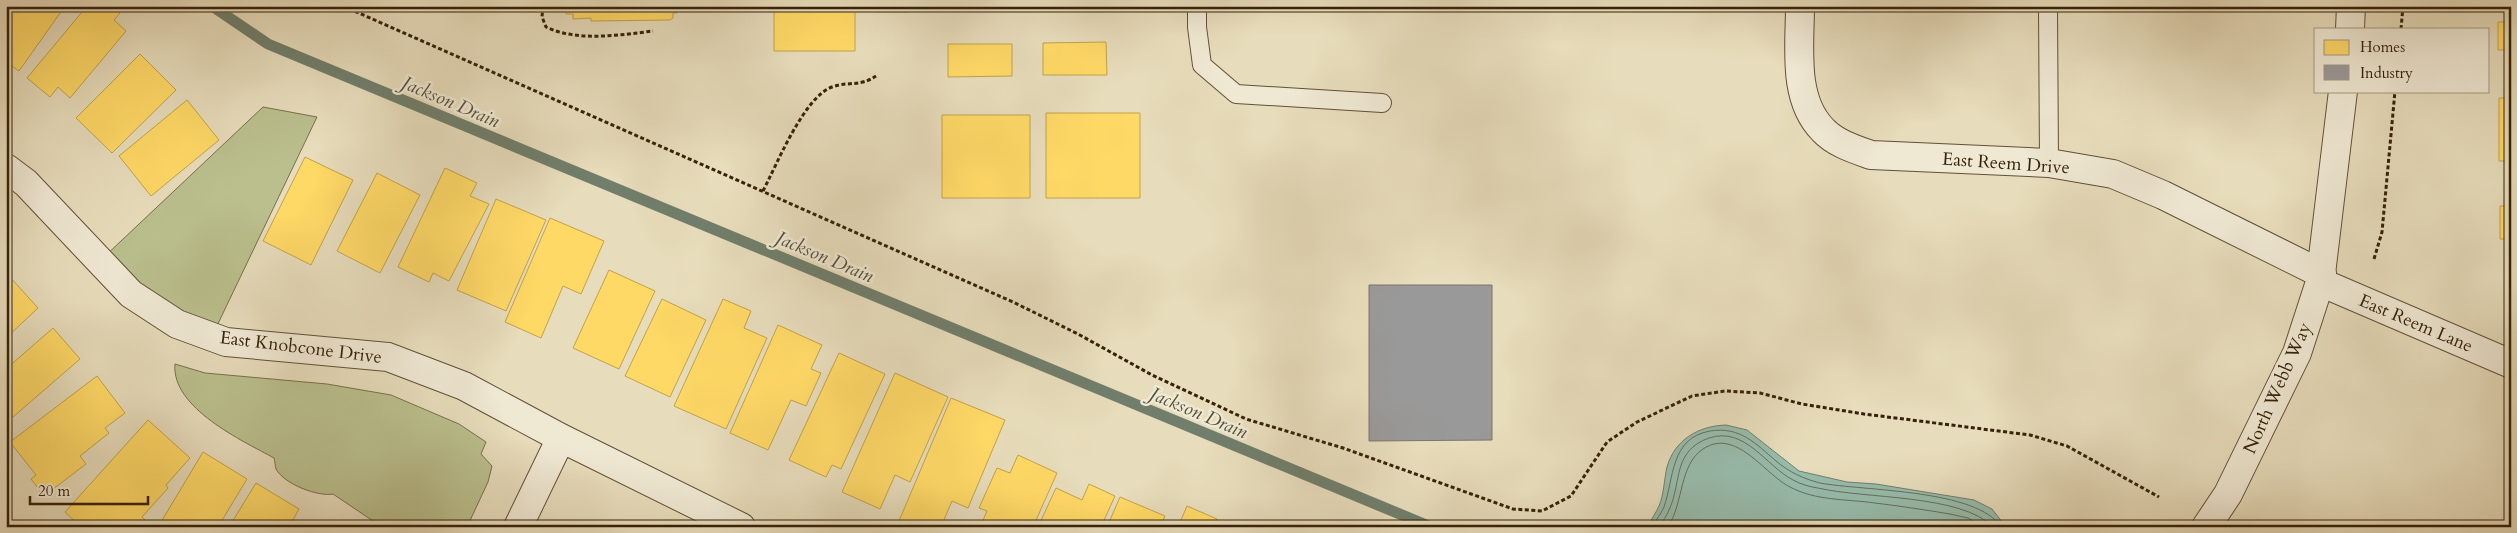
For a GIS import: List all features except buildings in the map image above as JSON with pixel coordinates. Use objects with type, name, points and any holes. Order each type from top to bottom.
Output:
[{"type":"street","name":"East Reem Drive","points":[[1800,6],[1800,78],[1807,105],[1823,130],[1846,145],[1871,155],[2049,163],[2113,174],[2163,195],[2321,278]]},
{"type":"street","points":[[2350,28],[2351,6]]},
{"type":"street","name":"North Webb Way","points":[[2206,527],[2228,494],[2297,353],[2321,278],[2343,92]]},
{"type":"street","name":"East Knobcone Drive","points":[[6,168],[26,184],[131,294],[178,324],[226,342],[388,357],[464,386],[562,438],[741,527]]},
{"type":"street","name":"East Reem Lane","points":[[2321,278],[2511,364]]},
{"type":"street","points":[[518,527],[562,438]]},
{"type":"lane","points":[[1197,6],[1196,27],[1202,65],[1236,94],[1382,103]]},
{"type":"lane","points":[[2048,6],[2049,163]]},
{"type":"path","points":[[343,6],[1013,302],[1078,334],[1152,375],[1246,419],[1343,448],[1513,509],[1542,511],[1572,496],[1607,442],[1637,422],[1692,396],[1725,391],[1760,393],[1802,404],[2030,435],[2068,446],[2159,497]]},
{"type":"path","points":[[543,6],[542,17],[546,27],[558,33],[608,36],[653,31]]},
{"type":"path","points":[[2401,28],[2403,6]]},
{"type":"path","points":[[762,191],[806,109],[818,95],[833,86],[865,83],[876,76]]},
{"type":"path","points":[[2374,259],[2382,232],[2395,92]]},
{"type":"shaded area","points":[[263,107],[317,117],[214,332],[182,321],[103,258]]},
{"type":"shaded area","points":[[175,364],[205,373],[327,384],[391,395],[459,424],[486,442],[481,454],[492,466],[488,482],[467,527],[382,527],[333,494],[310,491],[286,480],[276,469],[274,458],[211,421],[196,409],[184,395],[177,380]]},
{"type":"water","points":[[1726,425],[1747,430],[1799,471],[1847,482],[1876,484],[1974,500],[1992,509],[2006,527],[1648,527],[1661,501],[1667,467],[1676,449],[1689,436],[1698,431]]},
{"type":"waterway","name":"Jackson Drain","points":[[212,6],[268,44],[1431,527]]}]
